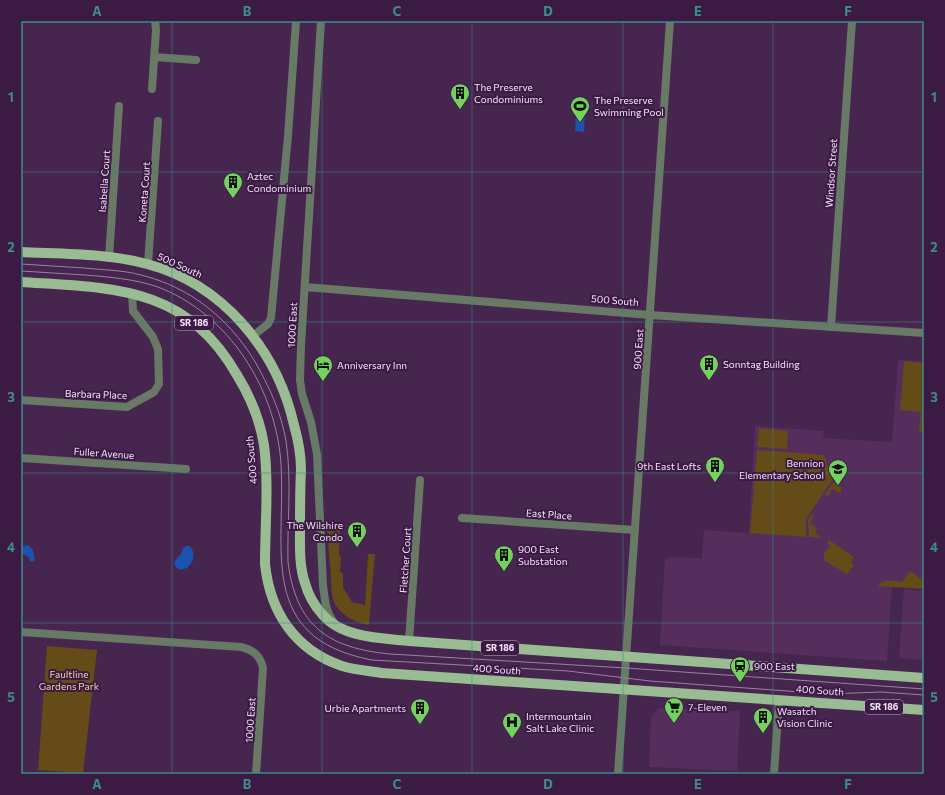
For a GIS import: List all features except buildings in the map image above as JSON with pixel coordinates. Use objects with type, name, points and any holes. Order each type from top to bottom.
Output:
[{"type":"main road","name":"500 South","points":[[21,252],[109,258],[148,264],[198,285],[220,301],[236,316],[253,336],[268,357],[281,382],[290,408]]},
{"type":"main road","name":"SR 186","points":[[21,282],[105,288],[132,293]]},
{"type":"main road","name":"400 South","points":[[132,293],[150,298],[169,306],[201,328],[219,347],[232,366],[252,405],[260,426],[264,445],[265,545],[267,579],[271,595],[283,620],[291,632],[315,654],[344,666],[369,671],[924,710]]},
{"type":"main road","name":"400 South","points":[[290,408],[297,438],[301,467],[300,541],[301,564],[304,582],[312,601],[323,615],[336,626],[354,634],[409,641],[924,678]]},
{"type":"street","points":[[152,89],[156,30],[154,21]]},
{"type":"street","points":[[253,336],[268,324],[271,318],[288,136],[296,21]]},
{"type":"street","name":"1000 East","points":[[321,21],[300,380],[302,394],[311,422],[316,454],[323,586],[329,617],[336,626]]},
{"type":"street","name":"900 East","points":[[618,774],[670,21]]},
{"type":"street","name":"Windsor Street","points":[[831,327],[852,21]]},
{"type":"street","points":[[154,57],[196,60]]},
{"type":"street","name":"Isabella Court","points":[[109,258],[119,106]]},
{"type":"street","name":"Koneta Court","points":[[148,264],[158,121]]},
{"type":"street","name":"500 South","points":[[305,287],[650,315],[924,333]]},
{"type":"street","name":"Barbara Place","points":[[21,400],[130,407],[154,392],[159,384],[158,349],[154,337],[133,311],[132,293]]},
{"type":"street","name":"Fuller Avenue","points":[[21,458],[186,469]]},
{"type":"street","name":"Fletcher Court","points":[[409,641],[420,480]]},
{"type":"street","name":"East Place","points":[[462,518],[635,530]]},
{"type":"street","name":"1000 East","points":[[21,632],[241,647],[249,649],[261,660],[263,668],[256,774]]},
{"type":"street","points":[[774,774],[779,700]]},
{"type":"shaded area","name":"Bennion Elementary School","points":[[898,360],[924,361],[924,588],[892,586],[887,661],[660,645],[665,558],[702,558],[704,530],[749,533],[755,426],[824,431],[823,438],[892,442]]},
{"type":"shaded area","points":[[904,589],[924,591],[924,660],[899,658]]},
{"type":"shaded area","points":[[659,708],[740,711],[737,771],[649,767],[651,717]]},
{"type":"green space","points":[[904,361],[924,363],[924,432],[919,432],[921,412],[900,410]]},
{"type":"green space","points":[[759,428],[788,431],[787,449],[757,447]]},
{"type":"green space","points":[[757,450],[824,455],[832,480],[806,519],[806,537],[750,533]]},
{"type":"green space","points":[[834,482],[841,487],[841,494],[832,489],[828,496],[825,494]]},
{"type":"green space","points":[[812,514],[814,516],[810,523],[817,529],[815,533],[822,538],[809,537],[808,520]]},
{"type":"green space","points":[[327,525],[340,526],[340,572],[343,573],[343,587],[352,602],[365,605],[368,554],[375,554],[369,625],[349,618],[340,611],[334,602],[331,588]]},
{"type":"green space","points":[[829,540],[854,557],[851,562],[854,565],[847,574],[825,561],[824,555],[830,546],[827,543]]},
{"type":"green space","points":[[910,571],[924,581],[924,589],[878,586],[880,583],[886,581],[902,582]]},
{"type":"green space","name":"Faultline Gardens Park","points":[[47,646],[97,650],[83,773],[38,770]]},
{"type":"water","name":"The Preserve Swimming Pool","points":[[576,113],[585,114],[584,132],[575,131]]},
{"type":"water","points":[[28,545],[33,550],[35,561],[30,562],[29,557],[21,553],[23,546]]},
{"type":"water","points":[[186,546],[190,546],[193,551],[192,562],[184,569],[180,569],[174,562]]},
{"type":"tram line","points":[[21,264],[120,271],[159,280],[176,287],[206,306],[220,318],[244,345],[254,360],[274,399],[284,430],[289,471],[288,562],[292,584],[299,603],[307,618],[319,630],[333,639],[349,646],[368,651],[390,654],[626,668],[924,689]]},
{"type":"tram line","points":[[21,271],[85,275],[131,280],[149,284],[183,299],[206,316],[227,335],[259,382],[270,408],[277,436],[281,464],[281,558],[285,586],[294,611],[310,632],[335,649],[372,660],[568,671],[650,681],[828,694],[881,692],[924,695]]},
{"type":"place","name":"The Preserve Condominiums","points":[[460,110]]},
{"type":"place","name":"The Preserve Swimming Pool","points":[[580,123]]},
{"type":"place","name":"Aztec Condominium","points":[[233,199]]},
{"type":"place","name":"Sonntag Building","points":[[709,381]]},
{"type":"place","name":"Anniversary Inn","points":[[323,382]]},
{"type":"place","name":"9th East Lofts","points":[[715,483]]},
{"type":"place","name":"Bennion Elementary School","points":[[838,486]]},
{"type":"place","name":"The Wilshire Condo","points":[[357,548]]},
{"type":"place","name":"900 East Substation","points":[[504,572]]},
{"type":"place","name":"900 East","points":[[740,683]]},
{"type":"place","name":"7-Eleven","points":[[674,724]]},
{"type":"place","name":"Urbie Apartments","points":[[420,725]]},
{"type":"place","name":"Wasatch Vision Clinic","points":[[763,734]]},
{"type":"place","name":"Intermountain Salt Lake Clinic","points":[[512,739]]}]
